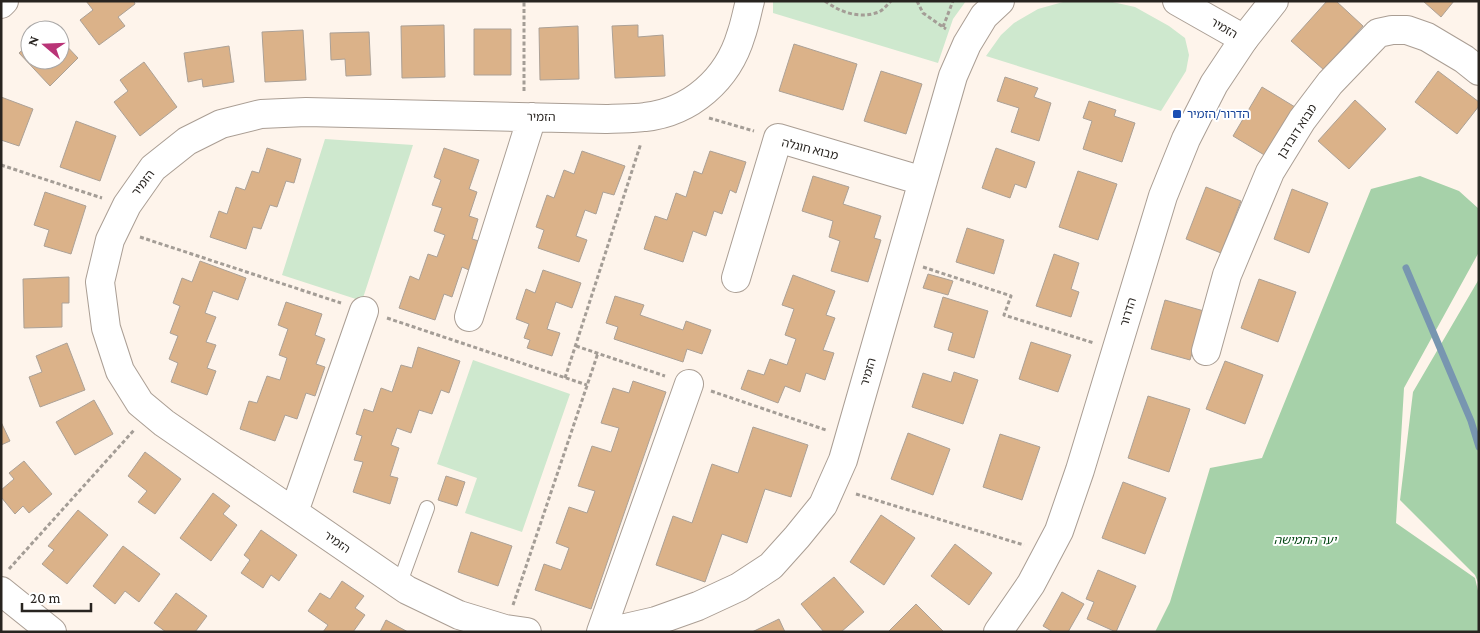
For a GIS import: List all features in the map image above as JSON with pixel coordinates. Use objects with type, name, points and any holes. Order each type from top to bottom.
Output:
[{"type":"street","name":"הזמיר","points":[[516,630],[459,615],[399,585],[164,423],[140,403],[120,371],[106,328],[100,282],[110,240],[126,206],[153,168],[187,141],[221,124],[261,114],[306,112],[606,119],[650,116],[678,109],[704,93],[728,64],[741,36],[750,1]]},
{"type":"street","name":"הזמיר","points":[[608,632],[656,621],[698,606],[739,587],[771,566],[823,505],[843,460],[953,76],[984,16],[1000,1]]},
{"type":"street","name":"הזמיר","points":[[1177,1],[1244,39]]},
{"type":"street","name":"הדרור","points":[[998,632],[1031,584],[1059,531],[1080,470],[1163,196],[1186,139],[1214,84],[1244,39],[1274,1]]},
{"type":"street","name":"מבוא דובדבן","points":[[1206,351],[1227,275],[1270,172],[1302,120],[1330,83],[1378,33],[1392,30],[1408,30],[1427,37],[1464,59],[1479,71]]},
{"type":"street","points":[[469,317],[528,117]]},
{"type":"street","name":"מבוא חוגלה","points":[[736,278],[778,138],[923,181]]},
{"type":"street","points":[[294,512],[364,311]]},
{"type":"street","points":[[601,632],[689,384]]},
{"type":"street","points":[[4,581],[52,632]]},
{"type":"lane","points":[[399,585],[427,508]]},
{"type":"path","points":[[524,1],[528,117]]},
{"type":"path","points":[[826,1],[838,10],[861,16],[880,11],[891,1]]},
{"type":"path","points":[[917,1],[923,12],[943,27],[969,42]]},
{"type":"path","points":[[943,27],[953,1]]},
{"type":"path","points":[[678,109],[778,138]]},
{"type":"path","points":[[565,378],[650,116]]},
{"type":"path","points":[[1,165],[126,206]]},
{"type":"path","points":[[900,260],[1011,296],[1004,315],[1116,349]]},
{"type":"path","points":[[516,630],[598,353]]},
{"type":"path","points":[[4,581],[151,412]]},
{"type":"path","points":[[831,486],[1048,552]]},
{"type":"green space","points":[[773,1],[966,1],[953,19],[938,63],[773,13]]},
{"type":"green space","points":[[1108,1],[1135,7],[1169,26],[1185,38],[1189,55],[1186,71],[1161,111],[986,56],[1001,35],[1014,23],[1038,9],[1063,2]]},
{"type":"green space","points":[[325,139],[413,145],[362,301],[282,275]]},
{"type":"green space","name":"יער החמישה","points":[[1420,176],[1459,191],[1479,209],[1479,252],[1404,388],[1396,523],[1475,578],[1479,595],[1479,632],[1155,632],[1170,602],[1210,468],[1262,458],[1371,189]]},
{"type":"green space","points":[[1479,279],[1479,585],[1475,575],[1400,500],[1413,392]]},
{"type":"green space","points":[[473,360],[570,394],[522,532],[465,513],[477,478],[437,464]]},
{"type":"building","points":[[86,1],[134,1],[135,4],[118,17],[125,26],[99,45],[80,20],[93,10]]},
{"type":"building","points":[[1327,1],[1336,1],[1363,26],[1324,70],[1291,41]]},
{"type":"building","points":[[1423,1],[1454,1],[1441,17]]},
{"type":"building","points":[[444,25],[445,77],[402,78],[401,26]]},
{"type":"building","points":[[638,25],[638,37],[663,35],[665,76],[615,78],[612,26]]},
{"type":"building","points":[[578,26],[579,79],[540,80],[539,28]]},
{"type":"building","points":[[474,29],[511,29],[511,75],[474,75]]},
{"type":"building","points":[[303,30],[306,80],[265,82],[262,32]]},
{"type":"building","points":[[369,32],[371,75],[346,76],[345,59],[331,60],[330,33]]},
{"type":"building","points":[[794,44],[857,64],[843,110],[779,91]]},
{"type":"building","points":[[229,46],[234,82],[203,87],[202,79],[188,82],[184,53]]},
{"type":"building","points":[[70,50],[78,58],[70,66]]},
{"type":"building","points":[[144,62],[177,107],[140,136],[114,102],[128,91],[120,80]]},
{"type":"building","points":[[35,70],[66,70],[50,86]]},
{"type":"building","points":[[881,71],[922,84],[906,134],[864,121]]},
{"type":"building","points":[[1438,71],[1479,102],[1479,106],[1457,134],[1415,102]]},
{"type":"building","points":[[1005,77],[1038,88],[1034,97],[1051,103],[1039,141],[1011,132],[1019,108],[997,101]]},
{"type":"building","points":[[1262,87],[1295,107],[1266,156],[1233,136]]},
{"type":"building","points":[[1,97],[33,109],[19,146],[1,140]]},
{"type":"building","points":[[1355,100],[1386,129],[1349,169],[1318,141]]},
{"type":"building","points":[[1089,101],[1116,110],[1114,116],[1135,123],[1122,162],[1083,149],[1092,121],[1083,118]]},
{"type":"building","points":[[76,121],[116,136],[100,181],[60,167]]},
{"type":"building","points":[[267,148],[301,159],[294,183],[286,181],[277,207],[270,205],[261,229],[253,227],[246,249],[210,237],[219,211],[227,214],[236,187],[245,190],[252,171],[259,173]]},
{"type":"building","points":[[444,148],[479,160],[469,189],[477,192],[469,216],[478,219],[472,239],[479,241],[469,270],[462,267],[452,297],[444,294],[435,320],[399,308],[410,276],[419,280],[428,254],[437,257],[445,235],[434,231],[442,208],[432,205],[441,180],[434,177]]},
{"type":"building","points":[[996,148],[1035,162],[1026,188],[1015,184],[1010,198],[982,188]]},
{"type":"building","points":[[582,151],[625,166],[614,195],[603,192],[596,214],[585,210],[576,236],[587,240],[579,262],[538,248],[544,230],[536,227],[547,195],[554,198],[564,170],[574,174]]},
{"type":"building","points":[[710,151],[746,162],[736,193],[730,190],[722,214],[714,211],[706,236],[693,231],[683,262],[644,249],[655,216],[667,220],[676,193],[686,197],[694,171],[702,174]]},
{"type":"building","points":[[1078,171],[1117,184],[1098,240],[1059,227]]},
{"type":"building","points":[[813,176],[849,187],[843,204],[881,216],[874,238],[881,240],[868,282],[831,271],[840,241],[829,237],[833,221],[802,211]]},
{"type":"building","points":[[1206,187],[1241,201],[1221,253],[1186,239]]},
{"type":"building","points":[[1292,189],[1328,203],[1309,253],[1274,239]]},
{"type":"building","points":[[45,192],[86,206],[71,254],[44,246],[49,230],[34,225]]},
{"type":"building","points":[[967,228],[1004,240],[994,274],[956,262]]},
{"type":"building","points":[[1054,254],[1079,263],[1071,289],[1079,292],[1071,317],[1036,306]]},
{"type":"building","points":[[200,261],[246,278],[238,300],[213,291],[205,313],[216,317],[206,342],[216,345],[207,368],[216,371],[207,395],[171,382],[178,363],[169,359],[178,336],[170,333],[180,306],[173,303],[182,278],[192,282]]},
{"type":"building","points":[[543,270],[581,283],[572,308],[556,302],[547,329],[560,333],[552,356],[527,348],[530,340],[524,338],[529,324],[516,319],[526,289],[535,293]]},
{"type":"building","points":[[928,274],[953,281],[948,295],[923,288]]},
{"type":"building","points":[[793,275],[835,291],[826,315],[835,318],[823,350],[834,353],[825,380],[806,373],[800,392],[785,386],[778,403],[741,389],[748,370],[764,375],[770,359],[787,365],[796,339],[785,335],[794,309],[782,305]]},
{"type":"building","points":[[69,277],[69,303],[62,303],[62,327],[24,328],[23,279]]},
{"type":"building","points":[[1259,279],[1296,292],[1278,342],[1241,328]]},
{"type":"building","points":[[615,296],[644,305],[640,315],[683,330],[686,321],[711,330],[702,354],[687,349],[683,362],[614,339],[618,327],[606,323]]},
{"type":"building","points":[[943,297],[988,311],[974,358],[948,350],[953,333],[934,327]]},
{"type":"building","points":[[1165,300],[1204,311],[1190,360],[1151,349]]},
{"type":"building","points":[[286,302],[322,314],[315,335],[325,339],[316,364],[325,367],[315,396],[306,393],[297,419],[285,415],[275,441],[240,429],[249,401],[257,403],[267,376],[280,380],[287,358],[279,355],[288,329],[278,325]]},
{"type":"building","points":[[1031,342],[1071,355],[1058,392],[1019,379]]},
{"type":"building","points":[[67,343],[85,390],[40,407],[29,377],[42,372],[36,356]]},
{"type":"building","points":[[418,347],[460,361],[449,393],[441,390],[432,414],[419,410],[411,433],[397,428],[391,445],[399,448],[390,476],[398,478],[390,504],[353,492],[363,462],[354,460],[362,436],[356,434],[364,409],[373,412],[381,388],[392,392],[401,365],[412,368]]},
{"type":"building","points":[[1225,361],[1263,375],[1245,424],[1206,409]]},
{"type":"building","points":[[954,372],[978,380],[963,424],[912,407],[923,373],[951,382]]},
{"type":"building","points":[[633,381],[666,392],[591,609],[535,590],[544,564],[561,570],[569,548],[556,543],[569,507],[587,513],[595,491],[578,486],[592,446],[611,452],[619,428],[601,423],[613,388],[629,393]]},
{"type":"building","points":[[1148,396],[1190,409],[1169,472],[1128,458]]},
{"type":"building","points":[[94,400],[113,434],[75,455],[56,422]]},
{"type":"building","points":[[1,422],[10,441],[1,445]]},
{"type":"building","points":[[753,427],[808,445],[791,497],[765,489],[747,543],[722,534],[705,582],[656,565],[673,516],[692,523],[712,464],[738,473]]},
{"type":"building","points":[[908,433],[950,449],[933,495],[891,479]]},
{"type":"building","points":[[1000,434],[1040,447],[1022,500],[983,487]]},
{"type":"building","points":[[145,452],[181,479],[155,514],[138,502],[147,491],[128,476]]},
{"type":"building","points":[[24,461],[52,494],[29,513],[23,506],[15,514],[1,497],[1,490],[14,479],[9,473]]},
{"type":"building","points":[[446,476],[465,482],[457,506],[438,500]]},
{"type":"building","points":[[1123,482],[1166,498],[1145,554],[1102,538]]},
{"type":"building","points":[[213,493],[230,506],[223,514],[237,525],[211,561],[180,538]]},
{"type":"building","points":[[78,510],[108,535],[67,584],[42,564],[54,550],[48,546]]},
{"type":"building","points":[[881,515],[915,538],[884,585],[850,562]]},
{"type":"building","points":[[261,530],[297,555],[279,581],[271,575],[263,588],[241,573],[250,560],[244,555]]},
{"type":"building","points":[[471,532],[512,546],[498,586],[458,572]]},
{"type":"building","points":[[955,544],[992,573],[969,605],[931,576]]},
{"type":"building","points":[[123,546],[160,574],[139,602],[125,591],[115,604],[93,586]]},
{"type":"building","points":[[1098,570],[1136,586],[1116,632],[1087,619],[1094,602],[1086,599]]},
{"type":"building","points":[[834,577],[864,612],[841,632],[824,632],[801,604]]},
{"type":"building","points":[[342,581],[364,596],[355,608],[365,615],[353,632],[323,632],[328,625],[308,611],[320,593],[330,599]]},
{"type":"building","points":[[1062,592],[1084,604],[1068,632],[1053,632],[1043,626]]},
{"type":"building","points":[[176,593],[207,616],[195,632],[166,632],[154,623]]},
{"type":"building","points":[[916,604],[944,632],[888,632]]},
{"type":"building","points":[[779,619],[785,632],[752,632]]},
{"type":"building","points":[[386,620],[408,632],[380,632]]},
{"type":"waterway","points":[[1406,268],[1471,421],[1479,447]]},
{"type":"place","name":"הדרור/הזמיר","points":[[1177,114]]}]
